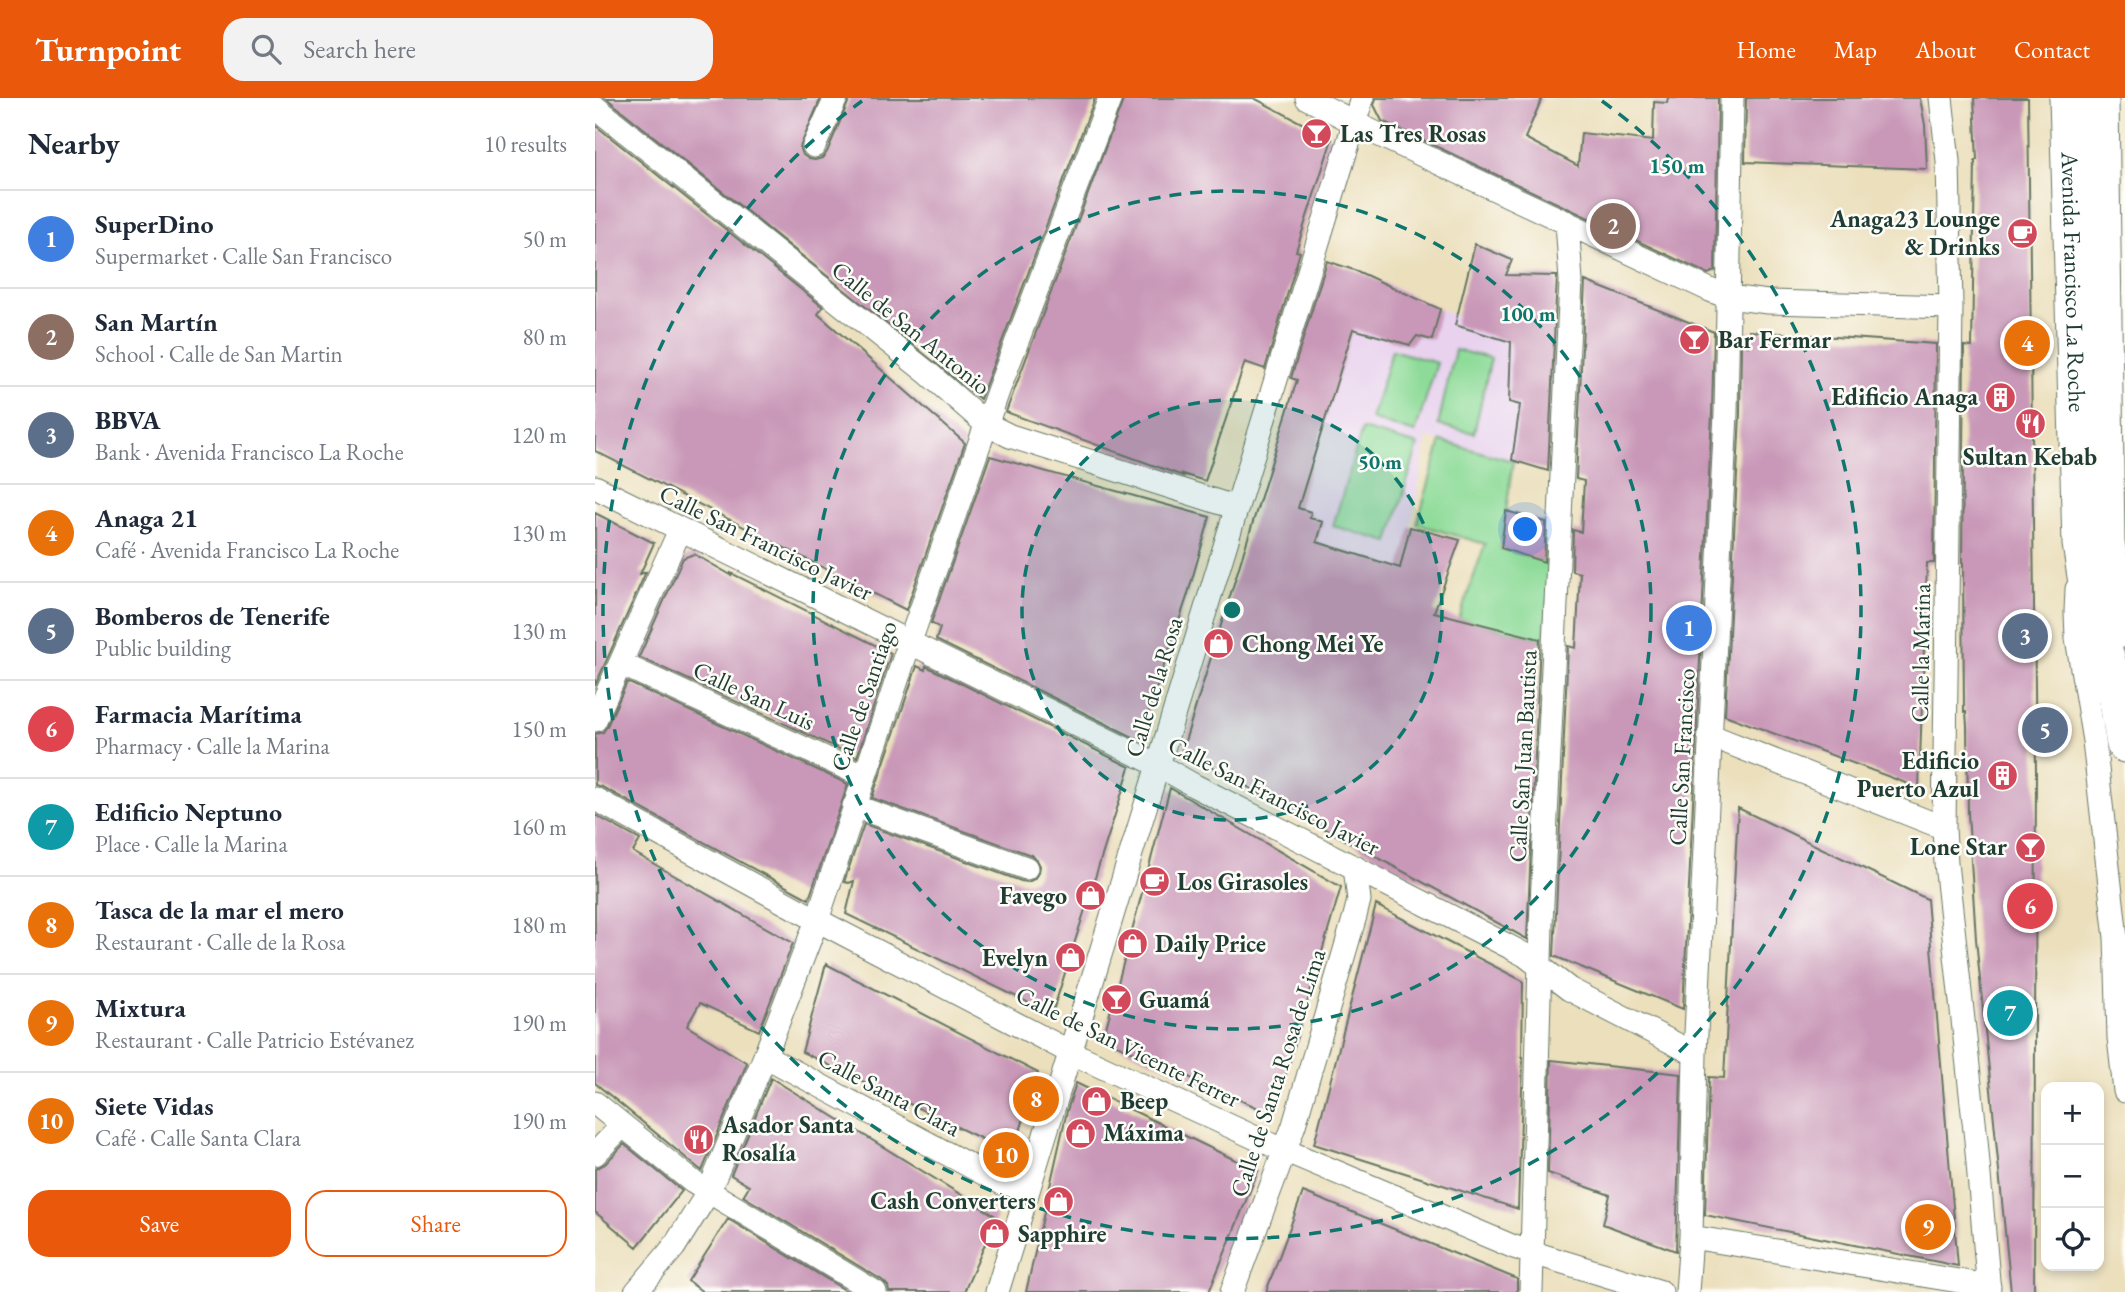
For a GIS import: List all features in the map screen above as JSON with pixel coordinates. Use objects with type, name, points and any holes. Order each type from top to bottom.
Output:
[{"type":"main road","name":"Avenida Francisco La Roche","points":[[2068,98],[2094,544]]},
{"type":"main road","name":"Avenida Francisco La Roche","points":[[2094,544],[2100,98]]},
{"type":"main road","points":[[2094,544],[2112,583],[2125,629]]},
{"type":"main road","points":[[2094,544],[2090,602],[2115,685],[2125,744]]},
{"type":"street","points":[[814,146],[836,98]]},
{"type":"street","name":"Calle de Santiago","points":[[636,1292],[674,1247],[709,1191],[765,1056],[817,920],[986,424],[1110,98]]},
{"type":"street","points":[[1307,98],[1728,297],[1767,302],[1951,307]]},
{"type":"street","name":"Calle de la Rosa","points":[[997,1292],[1362,98]]},
{"type":"street","name":"Calle San Francisco","points":[[1688,1292],[1695,1054],[1726,413],[1732,98]]},
{"type":"street","name":"Calle la Marina","points":[[1941,98],[1948,161],[1951,307],[1944,828],[1989,1289]]},
{"type":"street","name":"Calle de San Antonio","points":[[595,107],[929,374],[986,424],[1010,436],[1237,508]]},
{"type":"street","name":"Calle San Juan Bautista","points":[[1531,1292],[1541,925],[1571,281],[1567,222]]},
{"type":"street","name":"Calle San Francisco Javier","points":[[595,487],[1158,765],[1508,946],[1569,989],[1695,1054]]},
{"type":"street","points":[[595,720],[680,530]]},
{"type":"street","name":"Avenida Francisco La Roche","points":[[2094,544],[2075,612],[2113,907],[2119,1038],[2125,1091]]},
{"type":"street","name":"Calle San Luis","points":[[621,664],[864,776]]},
{"type":"street","points":[[1709,735],[1944,828]]},
{"type":"street","name":"Calle de San Vicente Ferrer","points":[[595,799],[817,920],[1070,1052],[1285,1150],[1532,1253],[1661,1292]]},
{"type":"street","points":[[855,806],[1026,868]]},
{"type":"street","name":"Calle de Santa Rosa de Lima","points":[[1232,1292],[1285,1150],[1359,900],[1355,867]]},
{"type":"street","name":"Calle Santa Clara","points":[[765,1056],[1026,1196]]},
{"type":"street","points":[[595,1103],[678,1171],[875,1292]]},
{"type":"street","points":[[595,1154],[622,1126]]},
{"type":"street","points":[[1691,1237],[1989,1289]]},
{"type":"shaded area","points":[[1475,244],[1482,247],[1477,260],[1491,266],[1496,252],[1513,259],[1507,272],[1513,275],[1551,276],[1545,470],[1427,438],[1411,527],[1460,540],[1437,605],[1427,601],[1413,643],[1232,588],[1333,263],[1401,290],[1457,317]]},
{"type":"green space","points":[[1392,350],[1437,363],[1415,433],[1371,419]]},
{"type":"green space","points":[[1455,350],[1491,358],[1474,433],[1438,425]]},
{"type":"green space","points":[[1362,429],[1418,445],[1389,542],[1333,526]]},
{"type":"green space","points":[[1441,441],[1513,461],[1501,548],[1552,564],[1544,640],[1459,619],[1485,544],[1417,524]]},
{"type":"building","points":[[606,98],[821,98],[800,147],[803,155],[815,160],[822,158],[827,152],[850,98],[1095,98],[980,399]]},
{"type":"building","points":[[1124,98],[1254,98],[1332,139],[1296,251],[1300,252],[1265,369],[1245,362],[1205,481],[1182,474],[1183,476],[1006,412]]},
{"type":"building","points":[[1376,98],[1542,98],[1525,138],[1578,166],[1581,133],[1653,141],[1654,102],[1667,103],[1668,98],[1718,98],[1715,271],[1708,274],[1382,121],[1374,105]]},
{"type":"building","points":[[1746,98],[1920,98],[1925,125],[1927,169],[1745,162]]},
{"type":"building","points":[[1974,98],[2028,98],[2036,772],[2034,1292],[2011,1292],[1976,939],[1968,813],[1962,563],[1964,346],[1972,347],[1977,160]]},
{"type":"building","points":[[595,125],[823,307],[818,314],[965,443],[906,610],[595,451]]},
{"type":"building","points":[[1475,244],[1512,260],[1506,275],[1557,276],[1548,471],[1512,460],[1520,405],[1509,402],[1511,342],[1455,325]]},
{"type":"building","points":[[1327,261],[1357,271],[1440,309],[1432,340],[1417,336],[1410,345],[1353,329],[1298,508],[1311,512],[1310,518],[1323,522],[1317,542],[1400,568],[1410,527],[1460,540],[1434,612],[1540,639],[1527,939],[1182,751],[1297,380],[1291,378]]},
{"type":"building","points":[[1585,281],[1714,332],[1683,1009],[1554,956],[1568,646],[1576,648],[1580,573],[1572,571],[1573,530],[1581,532],[1584,481],[1576,479]]},
{"type":"building","points":[[1749,331],[1936,344],[1934,563],[1927,563],[1919,788],[1725,715],[1741,343],[1748,346]]},
{"type":"building","points":[[990,456],[1210,517],[1187,597],[1139,740],[936,640],[940,628],[931,623]]},
{"type":"building","points":[[1506,511],[1546,522],[1544,562],[1501,548]]},
{"type":"building","points":[[595,513],[654,543],[640,574],[646,572],[595,686]]},
{"type":"building","points":[[694,554],[731,575],[891,653],[857,757],[639,657],[683,558]]},
{"type":"building","points":[[917,666],[925,670],[926,666],[1130,767],[1052,1014],[846,914],[854,881],[844,882],[864,824],[1021,881],[1034,879],[1039,872],[1040,866],[1031,855],[872,798]]},
{"type":"building","points":[[627,682],[848,784],[809,899],[595,785],[595,734],[603,732],[607,726]]},
{"type":"building","points":[[1170,788],[1341,887],[1274,1115],[1103,1039]]},
{"type":"building","points":[[1738,808],[1927,899],[1958,1266],[1705,1215],[1709,1077],[1724,1078]]},
{"type":"building","points":[[595,815],[640,840],[633,852],[793,943],[759,1031],[700,1003],[687,1026],[747,1063],[702,1171],[595,1083]]},
{"type":"building","points":[[1376,905],[1523,981],[1518,1209],[1314,1144]]},
{"type":"building","points":[[826,964],[1038,1073],[1013,1154],[802,1052]]},
{"type":"building","points":[[1551,1060],[1681,1074],[1676,1251],[1603,1224],[1610,1195],[1548,1173]]},
{"type":"building","points":[[771,1078],[997,1217],[964,1292],[889,1292],[888,1286],[882,1280],[743,1196],[749,1186],[731,1175]]},
{"type":"building","points":[[1076,1083],[1258,1171],[1209,1292],[1026,1292],[1067,1111]]},
{"type":"building","points":[[624,1144],[682,1191],[637,1247],[595,1212],[595,1169],[605,1164]]},
{"type":"building","points":[[1303,1192],[1517,1279],[1517,1292],[1266,1292]]},
{"type":"building","points":[[728,1219],[848,1292],[703,1292],[688,1281]]},
{"type":"place","name":"Las Tres Rosas","points":[[1317,134]]},
{"type":"place","name":"San Martín","points":[[1613,226]]},
{"type":"place","name":"Anaga23 Lounge & Drinks","points":[[2023,233]]},
{"type":"place","name":"Bar Fermar","points":[[1695,340]]},
{"type":"place","name":"Anaga 21","points":[[2027,343]]},
{"type":"place","name":"Edificio Anaga","points":[[2001,397]]},
{"type":"place","name":"Sultan Kebab","points":[[2030,423]]},
{"type":"place","name":"SuperDino","points":[[1689,628]]},
{"type":"place","name":"BBVA","points":[[2025,636]]},
{"type":"place","name":"Chong Mei Ye","points":[[1219,644]]},
{"type":"place","name":"Bomberos de Tenerife","points":[[2045,730]]},
{"type":"place","name":"Edificio Puerto Azul","points":[[2002,775]]},
{"type":"place","name":"Lone Star","points":[[2030,847]]},
{"type":"place","name":"Los Girasoles","points":[[1154,882]]},
{"type":"place","name":"Favego","points":[[1090,896]]},
{"type":"place","name":"Farmacia Marítima","points":[[2030,906]]},
{"type":"place","name":"Daily Price","points":[[1132,944]]},
{"type":"place","name":"Evelyn","points":[[1071,958]]},
{"type":"place","name":"Guamá","points":[[1116,1000]]},
{"type":"place","name":"Edificio Neptuno","points":[[2010,1013]]},
{"type":"place","name":"Tasca de la mar el mero","points":[[1036,1099]]},
{"type":"place","name":"Beep","points":[[1097,1101]]},
{"type":"place","name":"Máxima","points":[[1080,1133]]},
{"type":"place","name":"Asador Santa Rosalía","points":[[699,1139]]},
{"type":"place","name":"Siete Vidas","points":[[1006,1155]]},
{"type":"place","name":"Cash Converters","points":[[1059,1201]]},
{"type":"place","name":"Mixtura","points":[[1928,1227]]},
{"type":"place","name":"Sapphire","points":[[995,1234]]}]
